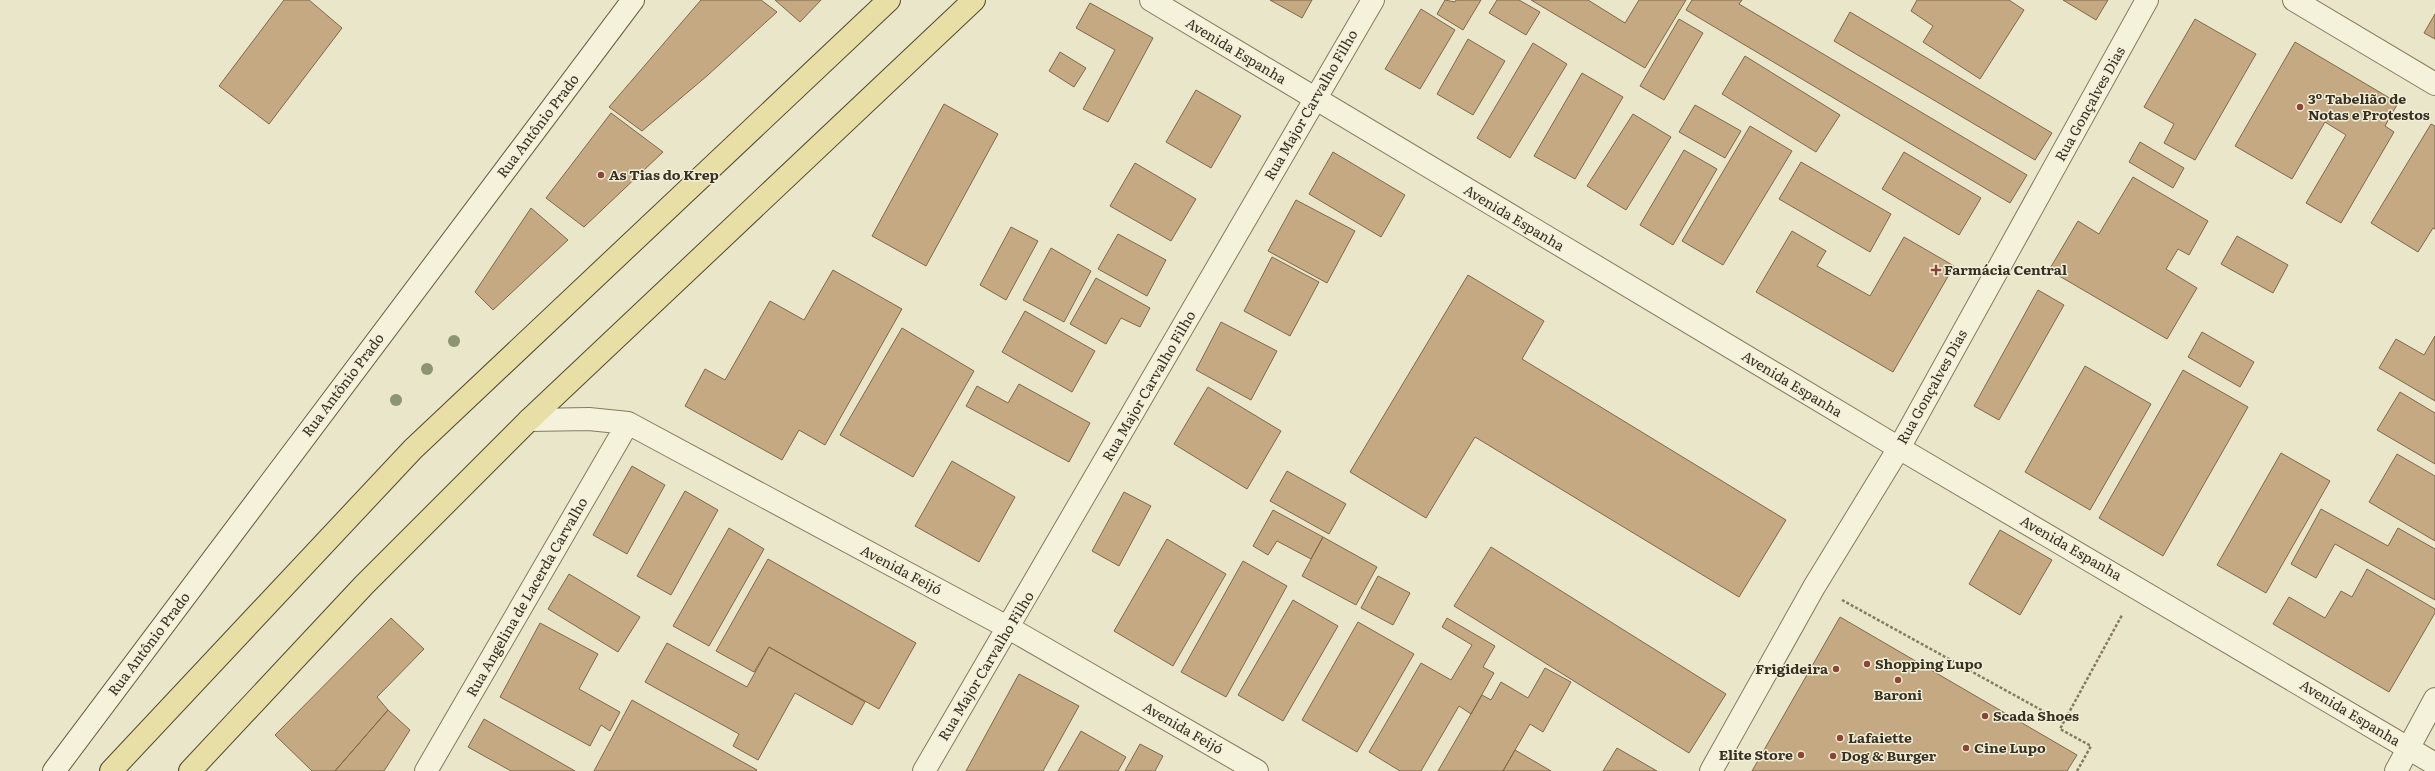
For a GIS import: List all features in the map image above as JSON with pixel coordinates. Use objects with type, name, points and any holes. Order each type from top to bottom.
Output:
[{"type":"main road","points":[[111,771],[413,449],[889,0]]},
{"type":"main road","points":[[190,771],[364,585],[529,420],[974,0]]},
{"type":"street","name":"Rua Antônio Prado","points":[[54,771],[633,0]]},
{"type":"street","name":"Avenida Espanha","points":[[1151,0],[1899,448],[2435,764]]},
{"type":"street","name":"Rua Major Carvalho Filho","points":[[924,771],[1009,628],[1314,98],[1373,0]]},
{"type":"street","name":"Rua Gonçalves Dias","points":[[1711,771],[1814,587],[1899,448],[2147,0]]},
{"type":"street","points":[[2294,0],[2435,84]]},
{"type":"street","name":"Avenida Feijó","points":[[529,420],[589,420],[628,423],[1009,628],[1258,771]]},
{"type":"street","name":"Rua Angelina de Lacerda Carvalho","points":[[426,771],[628,423]]},
{"type":"street","points":[[2396,771],[2435,699]]},
{"type":"path","points":[[1814,587],[1848,603],[2063,722]]},
{"type":"path","points":[[2077,771],[2091,746],[2060,728],[2137,587]]},
{"type":"building","points":[[284,0],[309,0],[342,28],[269,124],[219,86]]},
{"type":"building","points":[[701,0],[761,0],[777,12],[708,75],[642,131],[609,107]]},
{"type":"building","points":[[775,0],[821,0],[800,22]]},
{"type":"building","points":[[1270,0],[1312,0],[1302,18]]},
{"type":"building","points":[[1445,0],[1455,2],[1456,0],[1481,0],[1463,30],[1437,14]]},
{"type":"building","points":[[1497,0],[1519,0],[1540,12],[1526,35],[1489,13]]},
{"type":"building","points":[[1531,0],[1588,0],[1625,23],[1639,0],[1686,0],[1645,68]]},
{"type":"building","points":[[1692,0],[1742,0],[1739,4],[2027,175],[2010,203],[1686,10]]},
{"type":"building","points":[[1917,0],[2009,0],[2024,10],[1980,79],[1923,42],[1933,26],[1911,11]]},
{"type":"building","points":[[2063,0],[2108,0],[2096,20]]},
{"type":"building","points":[[1090,3],[1153,38],[1108,122],[1083,109],[1115,50],[1076,28]]},
{"type":"building","points":[[1421,9],[1455,30],[1420,89],[1385,69]]},
{"type":"building","points":[[1850,12],[2052,133],[2035,160],[1834,41]]},
{"type":"building","points":[[2435,14],[2435,39],[2424,33]]},
{"type":"building","points":[[1679,19],[1703,33],[1664,100],[1640,86]]},
{"type":"building","points":[[2195,19],[2256,54],[2195,160],[2164,143],[2174,124],[2144,107]]},
{"type":"building","points":[[1468,39],[1505,61],[1473,115],[1437,94]]},
{"type":"building","points":[[2295,42],[2398,103],[2385,126],[2394,132],[2341,223],[2306,203],[2346,135],[2325,122],[2292,179],[2235,146]]},
{"type":"building","points":[[1533,43],[1567,64],[1510,158],[1477,138]]},
{"type":"building","points":[[1060,52],[1086,68],[1074,87],[1049,71]]},
{"type":"building","points":[[1745,56],[1840,115],[1816,152],[1722,94]]},
{"type":"building","points":[[1582,73],[1623,97],[1575,179],[1534,156]]},
{"type":"building","points":[[1196,90],[1241,116],[1211,168],[1166,142]]},
{"type":"building","points":[[944,104],[998,134],[926,266],[872,236]]},
{"type":"building","points":[[1695,105],[1741,131],[1725,158],[1679,132]]},
{"type":"building","name":"As Tias do Krep","points":[[611,113],[663,152],[584,227],[546,198]]},
{"type":"building","points":[[1633,114],[1671,137],[1626,210],[1587,186]]},
{"type":"building","points":[[2431,124],[2435,126],[2435,229],[2433,228],[2418,252],[2371,223]]},
{"type":"building","points":[[1750,126],[1792,151],[1723,265],[1682,241]]},
{"type":"building","points":[[2140,142],[2184,168],[2173,188],[2129,162]]},
{"type":"building","points":[[1684,150],[1717,169],[1673,245],[1640,225]]},
{"type":"building","points":[[1333,152],[1405,195],[1381,237],[1309,194]]},
{"type":"building","points":[[1904,152],[1981,198],[1959,235],[1882,189]]},
{"type":"building","points":[[1801,162],[1891,214],[1870,252],[1779,199]]},
{"type":"building","points":[[1135,163],[1196,199],[1171,241],[1110,206]]},
{"type":"building","points":[[2133,177],[2208,221],[2189,255],[2178,249],[2166,269],[2197,288],[2167,339],[2049,270],[2078,221],[2099,234]]},
{"type":"building","points":[[1296,200],[1355,231],[1327,283],[1268,251]]},
{"type":"building","points":[[531,208],[568,240],[493,310],[475,292]]},
{"type":"building","points":[[1011,227],[1038,241],[1006,300],[980,285]]},
{"type":"building","points":[[1792,231],[1826,251],[1817,266],[1870,296],[1904,237],[1954,266],[1893,372],[1756,292]]},
{"type":"building","points":[[1118,234],[1166,260],[1147,296],[1098,269]]},
{"type":"building","points":[[2237,236],[2288,265],[2273,293],[2221,264]]},
{"type":"building","points":[[1051,248],[1091,271],[1064,322],[1023,300]]},
{"type":"building","points":[[1272,257],[1319,282],[1290,336],[1244,311]]},
{"type":"building","points":[[833,270],[902,309],[825,445],[799,430],[782,460],[685,406],[705,369],[725,380],[770,301],[804,320]]},
{"type":"building","points":[[1468,275],[1544,321],[1522,359],[1786,520],[1739,597],[1475,437],[1426,518],[1350,472]]},
{"type":"building","points":[[1096,278],[1150,308],[1140,327],[1121,318],[1106,344],[1070,324]]},
{"type":"building","points":[[2038,290],[2064,305],[1999,420],[1974,406]]},
{"type":"building","points":[[1025,311],[1095,351],[1072,392],[1002,352]]},
{"type":"building","points":[[1221,322],[1277,351],[1251,400],[1196,370]]},
{"type":"building","points":[[902,328],[974,371],[913,477],[840,435]]},
{"type":"building","points":[[2202,332],[2254,362],[2240,387],[2188,357]]},
{"type":"building","points":[[2435,336],[2435,401],[2379,368],[2396,339],[2424,355]]},
{"type":"building","points":[[2085,366],[2151,404],[2090,510],[2025,472]]},
{"type":"building","points":[[2183,370],[2248,407],[2163,556],[2099,518]]},
{"type":"building","points":[[1019,384],[1090,423],[1069,462],[966,406],[977,386],[1008,403]]},
{"type":"building","points":[[1208,387],[1281,431],[1247,489],[1174,444]]},
{"type":"building","points":[[2400,392],[2435,413],[2435,464],[2377,430]]},
{"type":"building","points":[[2281,453],[2330,481],[2266,593],[2217,565]]},
{"type":"building","points":[[2397,454],[2435,476],[2435,541],[2369,502]]},
{"type":"building","points":[[952,461],[1015,497],[979,562],[915,526]]},
{"type":"building","points":[[632,466],[665,485],[627,554],[593,535]]},
{"type":"building","points":[[1287,471],[1346,504],[1329,534],[1270,501]]},
{"type":"building","points":[[685,491],[718,510],[671,595],[637,576]]},
{"type":"building","points":[[1124,492],[1151,506],[1119,566],[1092,551]]},
{"type":"building","points":[[2321,509],[2388,546],[2398,528],[2435,549],[2435,600],[2335,544],[2316,578],[2291,564]]},
{"type":"building","points":[[1273,510],[1323,537],[1311,559],[1277,541],[1268,555],[1253,546]]},
{"type":"building","points":[[729,528],[764,549],[709,646],[673,626]]},
{"type":"building","points":[[2000,530],[2052,560],[2020,615],[1969,584]]},
{"type":"building","points":[[1323,537],[1377,567],[1356,605],[1302,576]]},
{"type":"building","points":[[1167,539],[1226,574],[1173,666],[1114,631]]},
{"type":"building","points":[[1491,547],[1726,694],[1689,753],[1454,606]]},
{"type":"building","points":[[768,559],[916,643],[879,709],[769,647],[754,672],[716,651]]},
{"type":"building","points":[[1243,561],[1287,586],[1226,697],[1181,672]]},
{"type":"building","points":[[2367,569],[2435,609],[2435,613],[2389,692],[2273,624],[2289,597],[2325,618],[2341,591],[2352,597]]},
{"type":"building","points":[[569,574],[640,617],[618,652],[548,609]]},
{"type":"building","points":[[1378,576],[1410,593],[1393,625],[1361,608]]},
{"type":"building","points":[[1293,600],[1338,626],[1283,721],[1238,695]]},
{"type":"building","name":"Shopping Lupo","points":[[1840,617],[2077,755],[2067,771],[1752,771]]},
{"type":"building","points":[[391,618],[424,649],[377,697],[388,710],[335,771],[312,771],[275,735]]},
{"type":"building","points":[[1447,618],[1495,646],[1483,667],[1494,673],[1471,714],[1459,706],[1421,771],[1400,771],[1369,752],[1421,663],[1451,680],[1472,645],[1442,627]]},
{"type":"building","points":[[1358,622],[1414,654],[1357,752],[1302,720]]},
{"type":"building","points":[[540,623],[598,654],[579,689],[620,712],[610,731],[601,725],[590,746],[500,697]]},
{"type":"building","points":[[667,643],[747,687],[769,647],[865,702],[852,725],[795,693],[758,760],[733,746],[739,734],[645,682]]},
{"type":"building","points":[[1545,668],[1571,682],[1543,732],[1530,724],[1503,771],[1438,771],[1482,695],[1491,700],[1501,682],[1528,698]]},
{"type":"building","points":[[1019,674],[1079,706],[1043,771],[966,771]]},
{"type":"building","points":[[632,700],[757,770],[594,771]]},
{"type":"building","points":[[388,710],[410,730],[384,771],[335,771]]},
{"type":"building","points":[[484,719],[575,771],[511,771],[468,747]]},
{"type":"building","points":[[1081,731],[1126,757],[1118,771],[1058,771]]},
{"type":"building","points":[[1140,744],[1163,756],[1155,771],[1125,771]]},
{"type":"building","points":[[1617,748],[1657,771],[1603,771]]},
{"type":"building","points":[[1515,750],[1551,771],[1503,771]]},
{"type":"place","name":"3º Tabelião de Notas e Protestos","points":[[2300,107]]},
{"type":"place","name":"As Tias do Krep","points":[[601,175]]},
{"type":"place","name":"Farmácia Central","points":[[1936,270]]},
{"type":"place","name":"Shopping Lupo","points":[[1867,664]]},
{"type":"place","name":"Frigideira","points":[[1836,669]]},
{"type":"place","name":"Baroni","points":[[1898,680]]},
{"type":"place","name":"Scada Shoes","points":[[1985,716]]},
{"type":"place","name":"Lafaiette","points":[[1840,738]]},
{"type":"place","name":"Cine Lupo","points":[[1966,748]]},
{"type":"place","name":"Elite Store","points":[[1801,755]]},
{"type":"place","name":"Dog & Burger","points":[[1833,756]]}]
